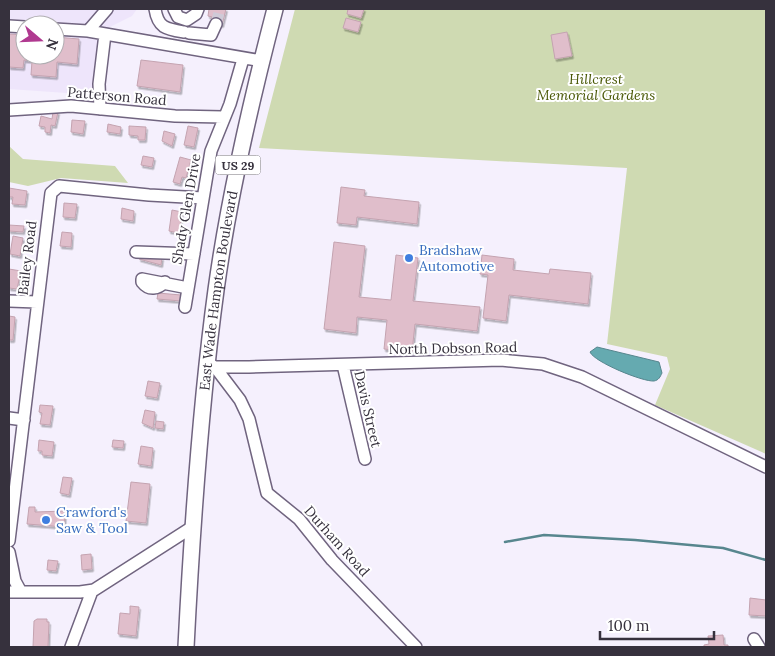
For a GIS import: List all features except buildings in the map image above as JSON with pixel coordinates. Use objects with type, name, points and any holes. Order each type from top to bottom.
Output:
[{"type":"main road","name":"East Wade Hampton Boulevard","points":[[181,647],[212,365],[216,290],[230,203],[275,9]]},
{"type":"main road","name":"East Wade Hampton Boulevard","points":[[186,647],[189,579]]},
{"type":"street","points":[[88,31],[107,9]]},
{"type":"street","points":[[155,9],[157,20],[163,26],[187,32],[205,36],[213,34],[216,24]]},
{"type":"street","points":[[174,9],[175,14],[187,20],[196,14],[198,9]]},
{"type":"street","points":[[65,30],[88,31],[262,61]]},
{"type":"street","points":[[100,108],[99,84],[105,34]]},
{"type":"street","points":[[202,52],[205,36]]},
{"type":"street","name":"Shady Glen Drive","points":[[185,307],[211,151],[223,117],[230,104],[243,59]]},
{"type":"street","name":"Patterson Road","points":[[9,110],[71,106],[175,116],[223,117]]},
{"type":"street","name":"Bailey Road","points":[[9,541],[50,197],[56,188],[203,198]]},
{"type":"street","points":[[136,252],[194,254]]},
{"type":"street","points":[[165,282],[188,288]]},
{"type":"street","points":[[9,301],[37,302]]},
{"type":"street","name":"North Dobson Road","points":[[212,365],[342,365],[501,360],[553,367],[618,394],[766,467]]},
{"type":"street","name":"Durham Road","points":[[212,365],[240,400],[249,418],[267,493],[299,519],[332,560],[416,647]]},
{"type":"street","name":"Davis Street","points":[[342,365],[365,459]]},
{"type":"street","points":[[9,418],[24,420]]},
{"type":"street","points":[[9,592],[92,591],[103,586],[148,554],[194,526]]},
{"type":"street","points":[[9,552],[15,581],[21,592]]},
{"type":"street","points":[[71,647],[92,591]]},
{"type":"shaded area","points":[[9,9],[137,9],[132,16],[108,28],[95,95],[9,89]]},
{"type":"green space","name":"Hillcrest Memorial Gardens","points":[[295,9],[766,9],[766,454],[655,405],[670,369],[667,357],[607,344],[627,168],[259,148]]},
{"type":"green space","points":[[9,146],[23,159],[115,166],[128,183],[61,178],[28,186],[9,182]]},
{"type":"water","points":[[597,347],[659,362],[662,373],[654,381],[630,375],[609,366],[593,356],[590,352]]},
{"type":"waterway","points":[[505,542],[544,535],[635,540],[723,548],[766,560]]},
{"type":"tunnel","points":[[216,24],[220,9]]},
{"type":"place","name":"Bradshaw Automotive","points":[[409,258]]},
{"type":"place","name":"Crawford's Saw & Tool","points":[[46,520]]}]
